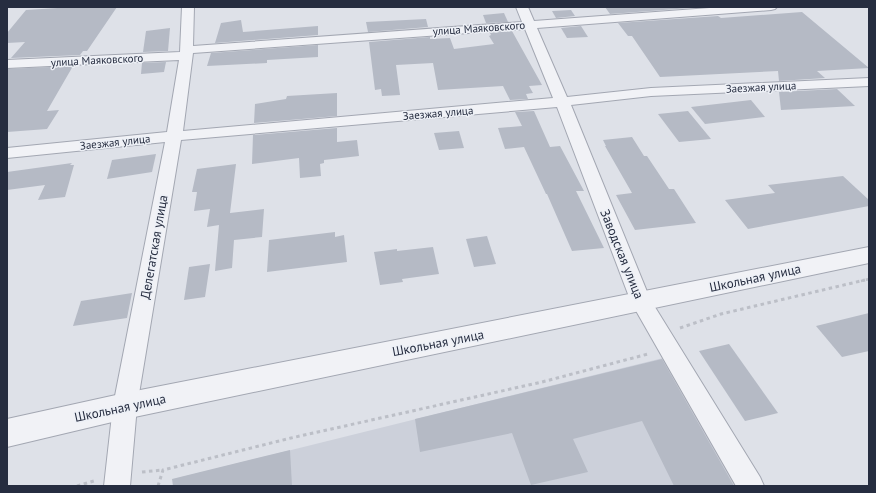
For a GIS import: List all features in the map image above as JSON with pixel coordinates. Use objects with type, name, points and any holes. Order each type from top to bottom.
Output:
[{"type":"street","name":"Делегатская улица","points":[[117,486],[125,406],[174,136],[186,53],[188,7]]},
{"type":"street","name":"улица Маяковского","points":[[7,64],[186,53],[525,15],[771,7]]},
{"type":"street","name":"Заводская улица","points":[[525,15],[562,102],[641,302],[751,486]]},
{"type":"street","name":"Заезжая улица","points":[[7,153],[174,136],[562,102],[651,92],[869,82]]},
{"type":"street","name":"Школьная улица","points":[[7,433],[125,406],[869,255]]},
{"type":"path","points":[[158,486],[163,470],[290,438],[542,382],[657,352],[660,335],[721,314],[869,279]]},
{"type":"shaded area","points":[[663,358],[736,486],[181,486],[182,477]]},
{"type":"building","points":[[73,7],[117,7],[87,51],[83,51],[80,55],[11,58],[25,42],[7,43],[7,33],[26,10]]},
{"type":"building","points":[[605,7],[703,7],[610,14]]},
{"type":"building","points":[[571,10],[575,16],[556,18],[552,11]]},
{"type":"building","points":[[802,12],[869,68],[817,71],[825,78],[779,81],[778,71],[660,77],[632,36],[628,36],[618,23],[718,16],[721,18]]},
{"type":"building","points":[[504,13],[508,22],[486,23],[483,15]]},
{"type":"building","points":[[426,19],[428,27],[368,32],[366,22]]},
{"type":"building","points":[[241,20],[243,32],[318,26],[318,35],[215,43],[221,23]]},
{"type":"building","points":[[581,26],[588,37],[567,38],[561,28]]},
{"type":"building","points":[[170,28],[168,51],[143,52],[146,31]]},
{"type":"building","points":[[512,31],[542,85],[529,86],[533,93],[526,94],[528,99],[510,100],[503,86],[438,90],[433,63],[396,65],[400,95],[382,96],[381,89],[375,90],[369,42],[430,37],[430,39],[450,38],[454,49],[494,44],[489,36],[491,35],[490,33]]},
{"type":"building","points":[[318,45],[318,57],[267,60],[267,63],[207,66],[211,53]]},
{"type":"building","points":[[166,62],[164,72],[141,74],[142,63]]},
{"type":"building","points":[[73,66],[47,111],[59,110],[47,129],[7,132],[7,69]]},
{"type":"building","points":[[837,89],[855,106],[781,110],[779,92]]},
{"type":"building","points":[[337,93],[337,116],[254,123],[255,104],[286,99],[287,96]]},
{"type":"building","points":[[751,100],[765,117],[705,124],[691,107]]},
{"type":"building","points":[[534,111],[550,147],[560,146],[584,191],[576,191],[604,248],[572,251],[524,147],[505,149],[498,128],[522,126],[515,112]]},
{"type":"building","points":[[688,111],[711,139],[679,142],[658,114]]},
{"type":"building","points":[[337,128],[337,142],[357,140],[359,156],[324,160],[324,163],[320,164],[321,176],[300,178],[299,158],[252,164],[253,135]]},
{"type":"building","points":[[459,131],[464,148],[439,150],[434,133]]},
{"type":"building","points":[[632,137],[644,156],[647,156],[669,189],[674,189],[696,223],[635,230],[616,195],[632,193],[603,140]]},
{"type":"building","points":[[156,154],[152,172],[107,179],[112,160]]},
{"type":"building","points":[[72,163],[70,165],[74,165],[65,197],[38,200],[45,185],[7,190],[7,172]]},
{"type":"building","points":[[236,164],[230,213],[264,209],[262,237],[234,240],[232,268],[215,271],[219,225],[207,227],[210,209],[194,211],[197,192],[192,192],[197,169]]},
{"type":"building","points":[[843,176],[869,200],[869,206],[748,229],[725,200],[775,193],[768,185]]},
{"type":"building","points":[[335,232],[335,237],[344,235],[347,262],[267,272],[269,240]]},
{"type":"building","points":[[487,236],[496,264],[474,267],[466,239]]},
{"type":"building","points":[[433,247],[439,274],[402,279],[403,282],[380,285],[374,252]]},
{"type":"building","points":[[210,264],[205,297],[184,300],[189,267]]},
{"type":"building","points":[[132,293],[127,318],[73,326],[81,301]]},
{"type":"building","points":[[869,313],[869,351],[842,357],[816,326]]},
{"type":"building","points":[[729,344],[778,413],[745,421],[699,351]]},
{"type":"building","points":[[662,359],[734,486],[674,486],[642,421],[573,439],[588,472],[531,485],[512,433],[420,452],[415,419]]},
{"type":"building","points":[[290,450],[292,486],[173,486],[172,479]]}]
